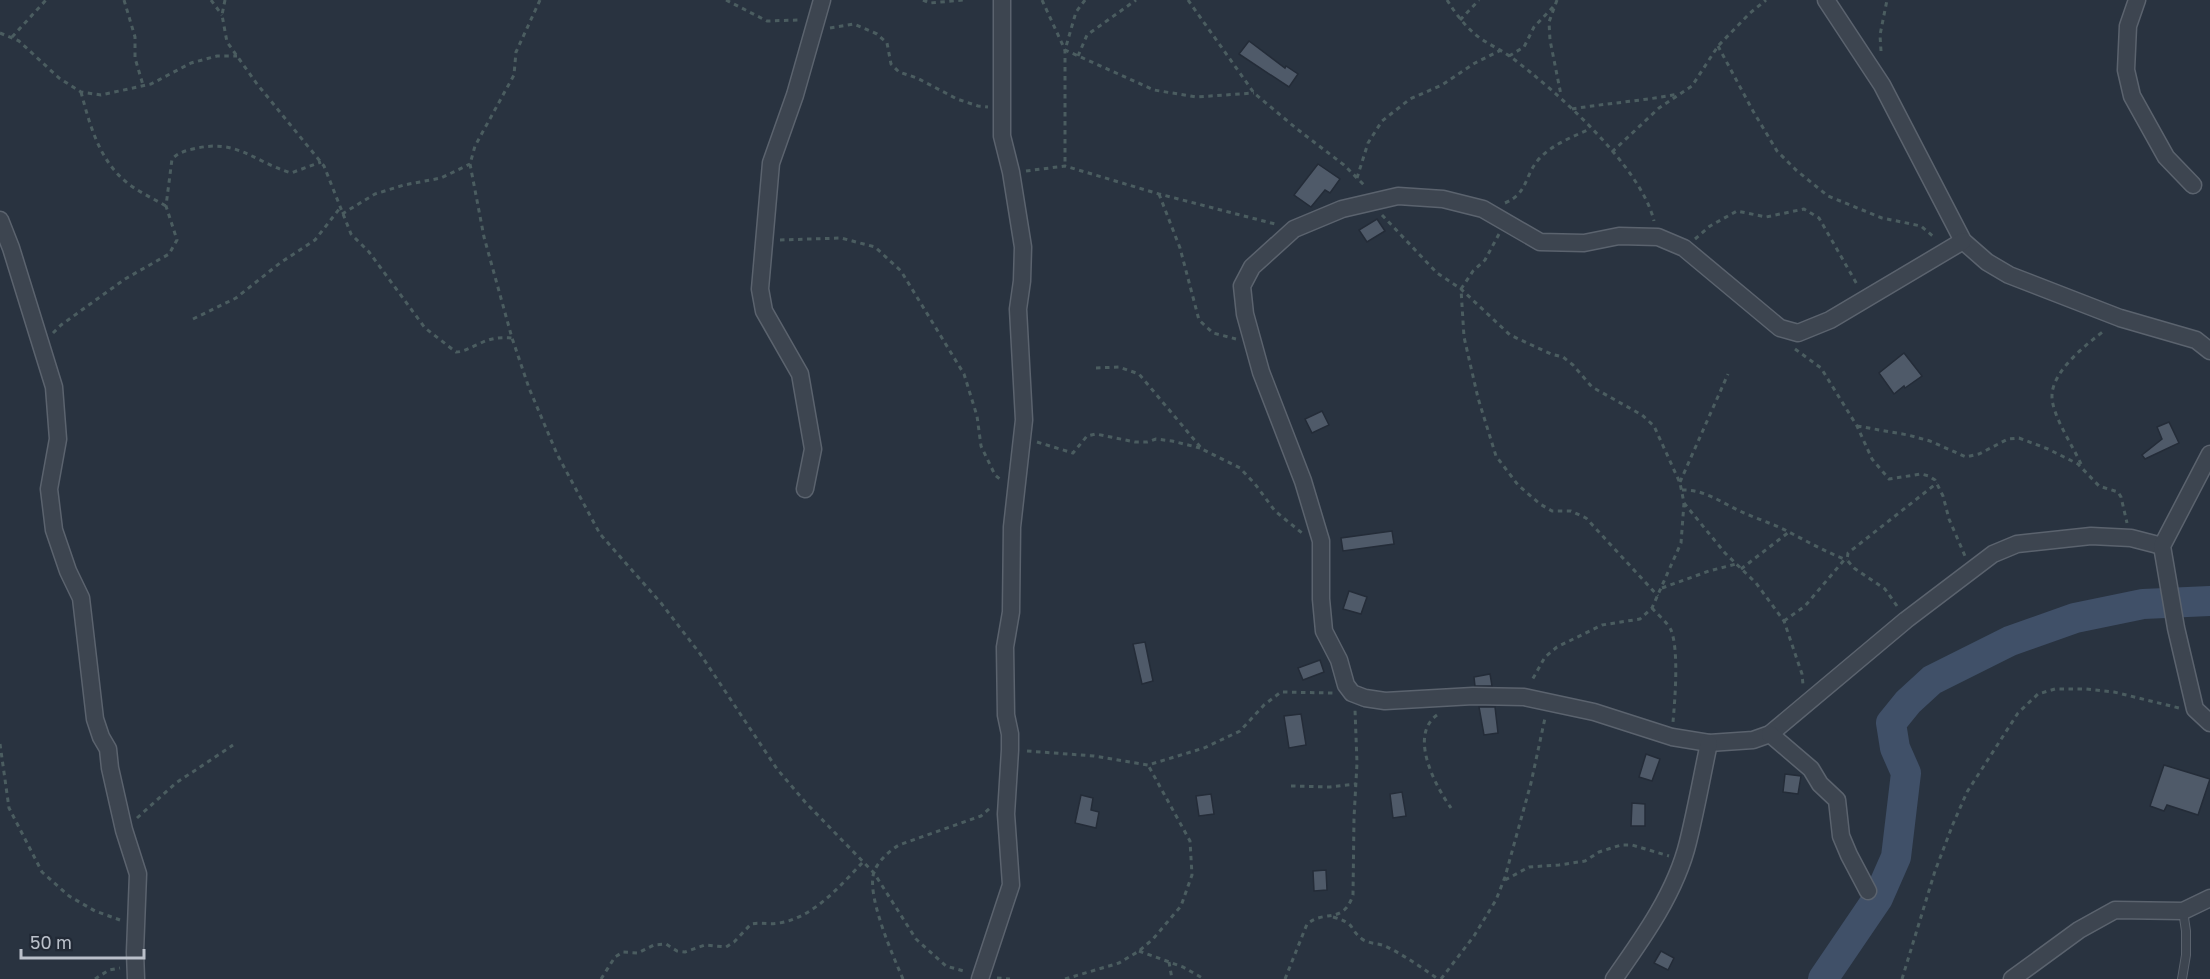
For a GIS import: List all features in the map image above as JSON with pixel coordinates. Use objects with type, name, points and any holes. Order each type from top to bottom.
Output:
[{"type":"street","points":[[981,978],[1011,885],[1006,814],[1010,734],[1006,715],[1005,647],[1011,612],[1012,527],[1024,407],[1018,315],[1023,247],[1011,172],[1002,136],[1002,0]]},
{"type":"street","points":[[1826,0],[1882,85],[1955,245],[2009,275],[2120,318],[2196,340],[2210,351]]},
{"type":"street","points":[[2137,0],[2128,26],[2126,70],[2132,96],[2166,157],[2193,185]]},
{"type":"street","points":[[805,489],[813,448],[800,374],[764,311],[760,289],[771,163],[795,95],[820,6]]},
{"type":"street","points":[[1955,245],[1830,320],[1798,333],[1779,328],[1684,248],[1658,237],[1619,236],[1584,243],[1540,242],[1483,209],[1443,199],[1398,196],[1342,208],[1294,229],[1252,267],[1242,286],[1245,314],[1261,372],[1303,481],[1321,541],[1321,599],[1324,631],[1352,693],[1384,701],[1454,697],[1524,697],[1594,712],[1672,737],[1709,744],[1753,740],[1770,734],[1906,620],[1993,554],[2018,544],[2091,536],[2131,538],[2162,546]]},
{"type":"street","points":[[0,220],[11,248],[54,387],[58,439],[49,489],[54,530],[68,571],[81,598],[95,719],[108,749],[124,830],[138,874],[136,974]]},
{"type":"street","points":[[2210,454],[2162,546],[2176,628],[2196,709],[2210,723]]},
{"type":"street","points":[[1770,734],[1811,770],[1820,784],[1837,800],[1841,836],[1868,891]]},
{"type":"street","points":[[1614,979],[1666,898],[1682,860],[1688,843],[1709,744]]},
{"type":"street","points":[[2012,979],[2079,930],[2115,910],[2183,911],[2210,898]]},
{"type":"lane","points":[[2182,979],[2186,955],[2183,911]]},
{"type":"path","points":[[12,37],[46,0]]},
{"type":"path","points":[[124,0],[135,37],[135,58],[143,85]]},
{"type":"path","points":[[211,0],[222,15]]},
{"type":"path","points":[[225,0],[222,15],[227,42],[271,102],[321,162],[351,234],[369,252],[425,328],[456,352],[462,352],[481,342],[499,337],[512,338]]},
{"type":"path","points":[[540,0],[516,52],[514,75],[475,146],[470,164],[484,237],[512,338],[529,388],[557,454],[600,534],[661,603],[701,655],[777,769],[806,803],[874,873],[915,939],[946,966],[981,978]]},
{"type":"path","points":[[726,0],[767,21],[798,21],[820,6]]},
{"type":"path","points":[[923,0],[930,3],[963,0]]},
{"type":"path","points":[[1042,0],[1065,50],[1154,90],[1196,97],[1254,93]]},
{"type":"path","points":[[1065,166],[1065,50],[1076,12],[1085,0]]},
{"type":"path","points":[[1078,56],[1087,35],[1136,0]]},
{"type":"path","points":[[1188,0],[1254,93],[1344,165],[1437,273],[1461,288],[1510,335],[1551,354],[1563,357],[1592,387],[1642,416],[1654,426],[1680,483],[1684,503],[1681,543],[1662,588],[1652,608],[1640,619],[1602,625],[1557,647],[1545,657],[1524,697]]},
{"type":"path","points":[[1446,0],[1460,20],[1479,37],[1501,50],[1561,97],[1626,167],[1651,207],[1658,237]]},
{"type":"path","points":[[1460,20],[1479,0]]},
{"type":"path","points":[[1557,0],[1549,22],[1550,40],[1561,97]]},
{"type":"path","points":[[1612,152],[1659,108],[1692,86],[1718,46],[1766,0]]},
{"type":"path","points":[[1881,55],[1880,35],[1886,1]]},
{"type":"path","points":[[1509,56],[1524,47],[1534,27],[1555,5]]},
{"type":"path","points":[[813,30],[854,24],[877,34],[886,43],[891,64],[899,72],[917,78],[957,99],[978,106],[1002,108]]},
{"type":"path","points":[[0,33],[12,37],[58,78],[81,92],[101,95],[151,84],[191,63],[217,56],[237,56]]},
{"type":"path","points":[[1718,46],[1777,151],[1796,170],[1828,196],[1882,218],[1921,226],[1955,245]]},
{"type":"path","points":[[1357,178],[1368,142],[1382,121],[1410,99],[1442,85],[1475,63],[1501,50]]},
{"type":"path","points":[[81,92],[92,132],[109,164],[129,184],[166,206]]},
{"type":"path","points":[[1572,109],[1680,94]]},
{"type":"path","points":[[1483,209],[1516,198],[1538,160],[1550,149],[1590,129]]},
{"type":"path","points":[[42,345],[61,325],[125,279],[169,254],[177,240],[166,206],[172,159],[178,153],[206,146],[227,146],[291,173],[321,162]]},
{"type":"path","points":[[342,214],[375,194],[404,185],[441,178],[470,164]]},
{"type":"path","points":[[1011,172],[1065,166],[1159,194],[1294,229]]},
{"type":"path","points":[[1159,194],[1180,248],[1199,320],[1213,333],[1253,343]]},
{"type":"path","points":[[194,319],[236,298],[280,263],[315,240],[340,208]]},
{"type":"path","points":[[1684,248],[1710,226],[1737,211],[1766,217],[1804,209],[1819,218],[1865,298]]},
{"type":"path","points":[[1504,222],[1485,260],[1473,271],[1461,288],[1464,337],[1478,398],[1496,456],[1518,485],[1540,504],[1552,511],[1570,511],[1586,518],[1658,596]]},
{"type":"path","points":[[763,241],[841,238],[875,247],[901,271],[964,374],[977,416],[981,446],[995,475],[1015,492]]},
{"type":"path","points":[[2120,318],[2085,346],[2056,380],[2052,394],[2054,405],[2082,467],[2099,486],[2120,494],[2131,538]]},
{"type":"path","points":[[1779,328],[1798,352],[1821,368],[1857,426],[1872,459],[1889,479],[1921,474],[1929,476],[1936,483],[1971,571]]},
{"type":"path","points":[[1096,368],[1119,367],[1139,374],[1203,448]]},
{"type":"path","points":[[1680,483],[1728,374]]},
{"type":"path","points":[[1857,426],[1930,441],[1966,457],[1979,454],[2008,439],[2019,438],[2048,449],[2082,467]]},
{"type":"path","points":[[1023,433],[1039,444],[1073,453],[1087,436],[1096,434],[1135,442],[1156,439],[1172,441],[1203,448],[1240,468],[1275,511],[1320,551]]},
{"type":"path","points":[[1784,621],[1805,606],[1846,559],[1850,550],[1936,483]]},
{"type":"path","points":[[1681,490],[1695,490],[1709,495],[1743,513],[1789,532],[1818,549],[1846,559],[1854,568],[1885,588],[1906,620]]},
{"type":"path","points":[[1684,503],[1725,553],[1756,583],[1784,621],[1802,674],[1804,705]]},
{"type":"path","points":[[1742,569],[1789,532]]},
{"type":"path","points":[[1662,588],[1736,564]]},
{"type":"path","points":[[1652,608],[1667,623],[1672,637],[1675,689],[1672,737]]},
{"type":"path","points":[[1902,979],[1935,872],[1967,792],[2018,713],[2038,694],[2055,689],[2086,689],[2114,692],[2172,708],[2196,709]]},
{"type":"path","points":[[1010,750],[1094,756],[1148,765],[1204,748],[1240,731],[1264,705],[1281,692],[1352,693],[1357,722],[1353,896],[1350,905],[1343,913],[1332,917],[1315,918],[1307,924],[1285,979]]},
{"type":"path","points":[[1451,808],[1432,777],[1425,751],[1426,732],[1433,718],[1443,711],[1454,697]]},
{"type":"path","points":[[1332,917],[1352,925],[1365,941],[1384,946],[1411,960],[1439,979],[1474,936],[1496,900],[1531,783],[1549,702]]},
{"type":"path","points":[[0,744],[9,808],[42,872],[69,896],[95,911],[136,925]]},
{"type":"path","points":[[124,830],[176,783],[233,745]]},
{"type":"path","points":[[1065,979],[1119,963],[1139,951],[1153,939],[1181,906],[1192,875],[1190,841],[1148,765]]},
{"type":"path","points":[[1292,786],[1330,787],[1356,784]]},
{"type":"path","points":[[903,979],[880,919],[874,894],[874,873],[887,852],[898,845],[981,816],[1008,789]]},
{"type":"path","points":[[1503,880],[1529,867],[1558,866],[1585,861],[1599,852],[1622,845],[1632,845],[1682,860]]},
{"type":"path","points":[[601,979],[615,957],[623,952],[638,953],[654,945],[666,944],[677,951],[685,952],[705,945],[726,947],[734,942],[750,924],[780,923],[804,915],[834,891],[863,862]]},
{"type":"path","points":[[1139,951],[1183,967],[1204,979]]},
{"type":"path","points":[[1169,962],[1172,979]]},
{"type":"path","points":[[95,979],[109,970],[126,967],[136,974]]},
{"type":"building","points":[[1249,41],[1285,68],[1286,66],[1298,74],[1289,87],[1239,54]]},
{"type":"building","points":[[1318,164],[1340,179],[1330,193],[1325,190],[1311,207],[1294,195]]},
{"type":"building","points":[[1377,219],[1385,231],[1367,242],[1359,230]]},
{"type":"building","points":[[1904,353],[1922,376],[1894,394],[1879,373]]},
{"type":"building","points":[[1322,411],[1329,425],[1312,433],[1305,419]]},
{"type":"building","points":[[2169,422],[2179,443],[2145,459],[2142,455],[2162,439],[2157,427]]},
{"type":"building","points":[[1392,531],[1394,544],[1343,551],[1341,538]]},
{"type":"building","points":[[1349,591],[1367,597],[1361,614],[1343,609]]},
{"type":"building","points":[[1145,642],[1153,681],[1142,684],[1133,644]]},
{"type":"building","points":[[1320,660],[1324,672],[1303,680],[1298,668]]},
{"type":"building","points":[[1490,674],[1492,686],[1475,686],[1474,677]]},
{"type":"building","points":[[1479,707],[1495,707],[1498,733],[1484,735]]},
{"type":"building","points":[[1301,714],[1306,745],[1289,748],[1284,716]]},
{"type":"building","points":[[1646,754],[1660,759],[1652,781],[1639,777]]},
{"type":"building","points":[[2164,765],[2210,779],[2198,815],[2167,805],[2164,811],[2150,806]]},
{"type":"building","points":[[1785,774],[1801,776],[1798,794],[1783,792]]},
{"type":"building","points":[[1402,792],[1406,816],[1393,818],[1390,794]]},
{"type":"building","points":[[1211,794],[1214,814],[1199,816],[1196,796]]},
{"type":"building","points":[[1081,795],[1093,798],[1091,810],[1099,812],[1096,828],[1075,823]]},
{"type":"building","points":[[1632,803],[1645,804],[1645,826],[1631,826]]},
{"type":"building","points":[[1326,870],[1327,890],[1314,891],[1313,871]]},
{"type":"building","points":[[1661,951],[1674,958],[1668,970],[1654,963]]},
{"type":"waterway","points":[[1823,979],[1878,898],[1896,857],[1906,773],[1895,748],[1891,723],[1908,702],[1932,680],[2010,641],[2075,618],[2143,604],[2210,601]]}]
